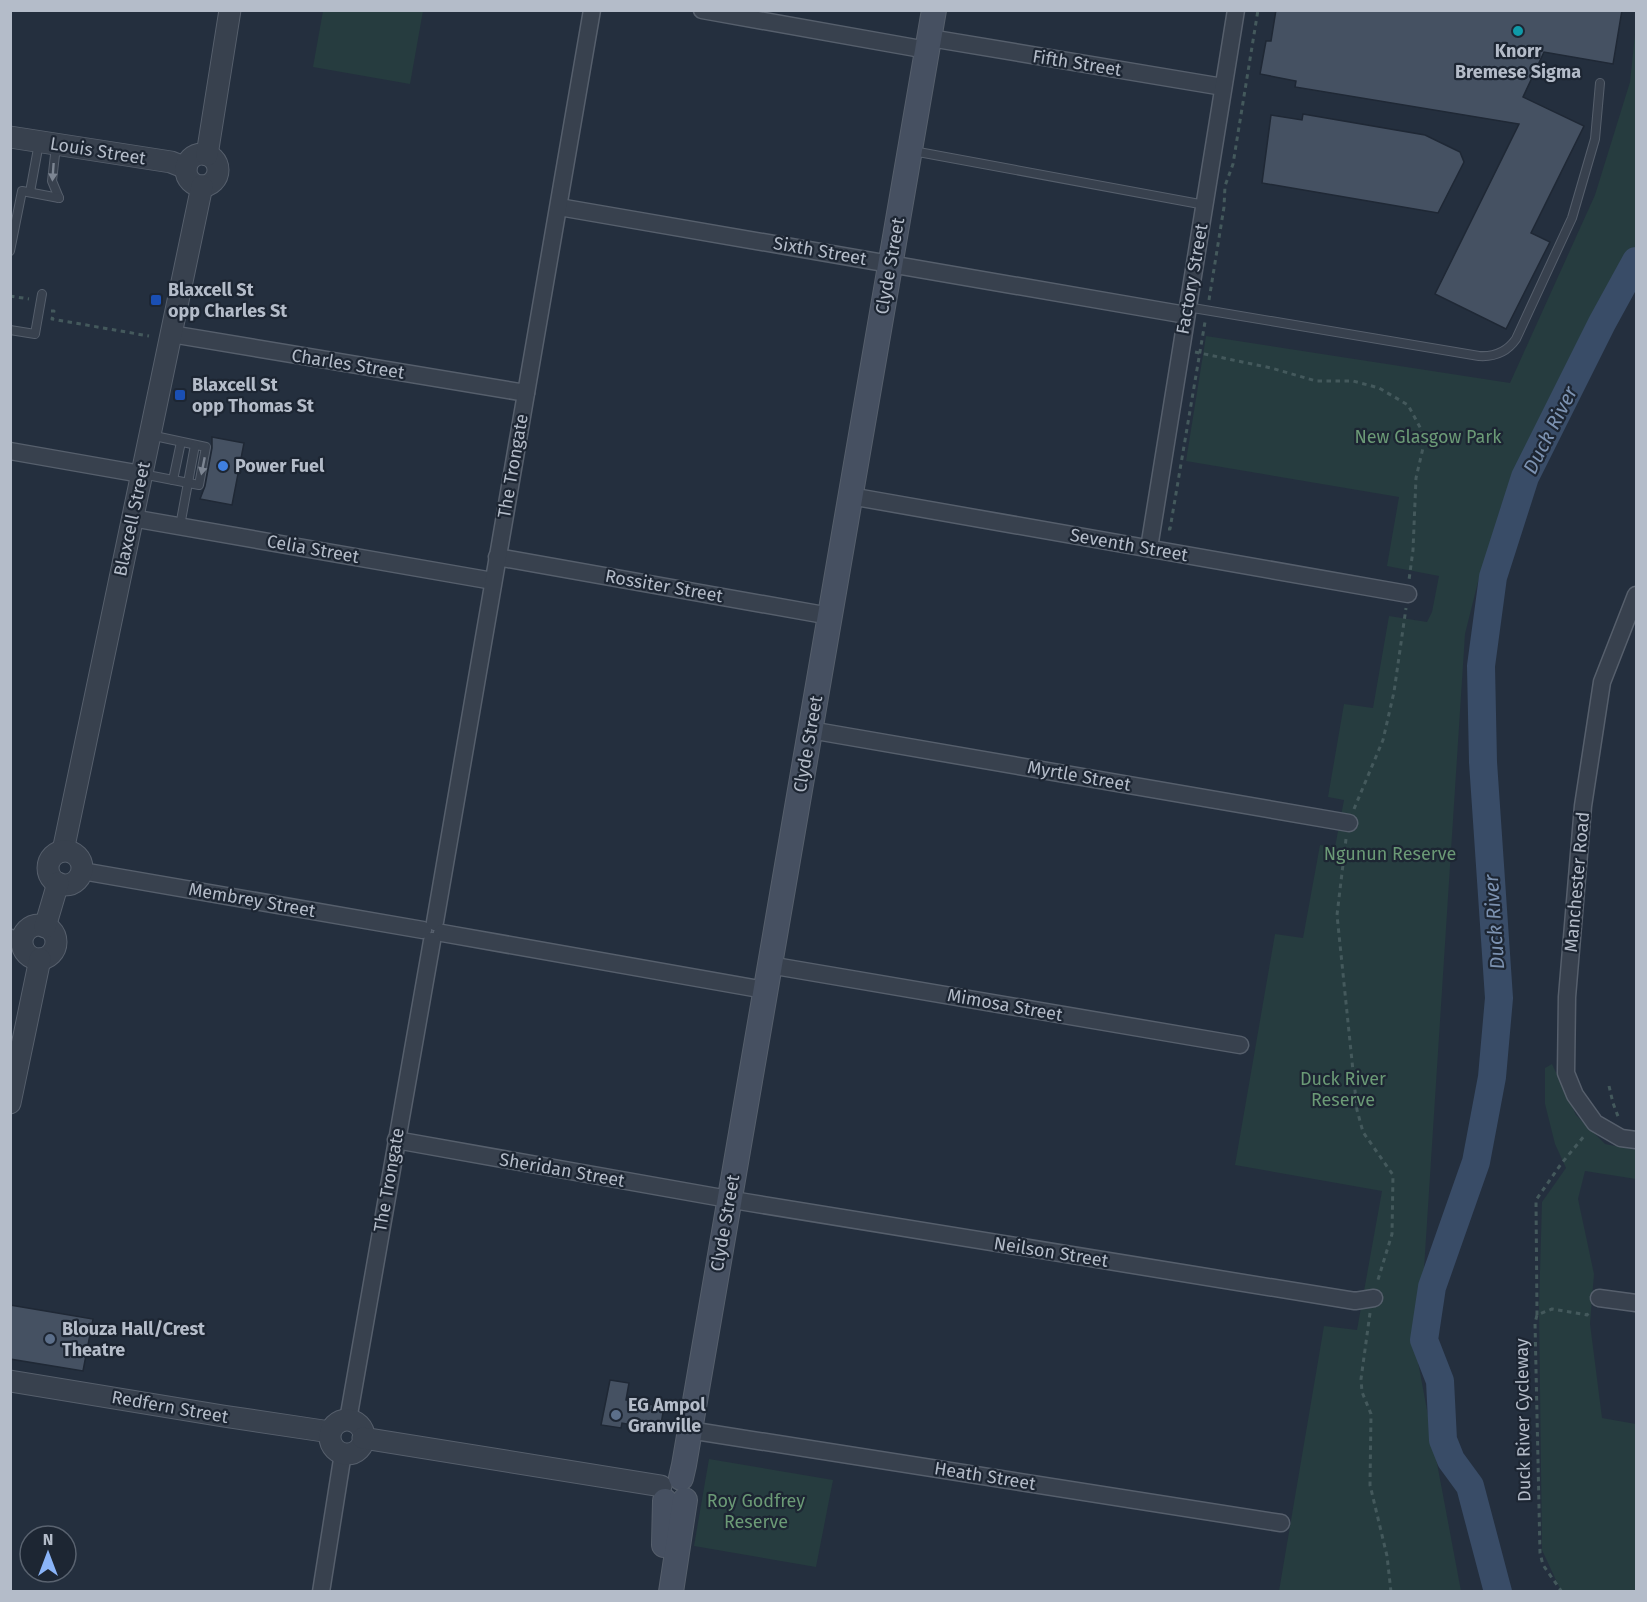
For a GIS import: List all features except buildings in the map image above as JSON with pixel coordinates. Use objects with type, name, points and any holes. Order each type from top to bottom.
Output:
[{"type":"main road","name":"Clyde Street","points":[[656,1592],[673,1491],[684,1466],[934,10]]},
{"type":"main road","name":"Clyde Street","points":[[671,1592],[673,1491]]},
{"type":"street","points":[[207,155],[230,10]]},
{"type":"street","name":"The Trongate","points":[[348,1420],[592,10]]},
{"type":"street","name":"Fifth Street","points":[[702,10],[1223,87]]},
{"type":"street","name":"Factory Street","points":[[1149,548],[1236,10]]},
{"type":"street","name":"Louis Street","points":[[10,136],[171,162],[186,168]]},
{"type":"street","points":[[207,155],[215,161],[218,170],[211,183],[201,186],[188,178],[186,168],[193,156],[207,155]]},
{"type":"street","name":"Blaxcell Street","points":[[63,851],[201,186]]},
{"type":"street","name":"Sixth Street","points":[[559,207],[1187,311]]},
{"type":"street","name":"Charles Street","points":[[171,334],[526,393]]},
{"type":"street","points":[[10,451],[141,474]]},
{"type":"street","name":"Seventh Street","points":[[850,496],[1408,594]]},
{"type":"street","name":"Celia Street","points":[[132,518],[494,581]]},
{"type":"street","name":"Rossiter Street","points":[[497,557],[830,616]]},
{"type":"street","name":"Manchester Road","points":[[1629,1139],[1595,1123],[1575,1095],[1566,1073],[1567,997],[1583,806],[1602,682],[1636,595]]},
{"type":"street","name":"Myrtle Street","points":[[810,730],[1349,823]]},
{"type":"street","points":[[63,851],[77,856],[82,866],[77,880],[68,885],[58,883],[50,876],[49,866],[53,856],[63,851]]},
{"type":"street","name":"Membrey Street","points":[[82,871],[765,990]]},
{"type":"street","points":[[45,927],[58,883]]},
{"type":"street","points":[[45,927],[54,934],[56,945],[51,955],[40,959],[30,957],[17,939],[31,928],[45,927]]},
{"type":"street","points":[[10,1103],[40,959]]},
{"type":"street","name":"Mimosa Street","points":[[770,965],[1240,1045]]},
{"type":"street","name":"Sheridan Street","points":[[396,1140],[729,1199]]},
{"type":"street","name":"Neilson Street","points":[[729,1199],[1355,1301],[1374,1298]]},
{"type":"street","points":[[1599,1298],[1636,1303]]},
{"type":"street","name":"Redfern Street","points":[[10,1381],[330,1432]]},
{"type":"street","points":[[353,1421],[361,1428],[363,1438],[359,1449],[354,1452],[338,1451],[331,1443],[330,1432],[337,1423],[353,1421]]},
{"type":"street","name":"Heath Street","points":[[689,1430],[1281,1523]]},
{"type":"street","points":[[363,1438],[673,1491]]},
{"type":"street","points":[[321,1592],[343,1453]]},
{"type":"lane","points":[[1187,311],[1207,310],[1479,356],[1504,351],[1516,339],[1572,218],[1595,140],[1600,83]]},
{"type":"lane","points":[[30,192],[47,143]]},
{"type":"lane","points":[[10,250],[22,191],[59,198],[52,181],[47,143]]},
{"type":"lane","points":[[910,151],[1204,205]]},
{"type":"lane","points":[[10,330],[35,334],[42,294]]},
{"type":"lane","points":[[141,474],[199,485],[206,447],[149,435]]},
{"type":"lane","points":[[172,480],[181,442]]},
{"type":"lane","points":[[180,526],[195,445]]},
{"type":"path","points":[[1152,527],[1170,529],[1224,207],[1225,186],[1233,164],[1258,10]]},
{"type":"path","points":[[49,310],[54,311],[52,319],[149,336]]},
{"type":"path","points":[[1180,348],[1271,368],[1317,381],[1353,381],[1378,388],[1408,405],[1422,431],[1423,448],[1416,478],[1413,550],[1394,692],[1383,740],[1349,823],[1342,857],[1337,915],[1357,1110],[1363,1132],[1392,1175],[1392,1234],[1374,1298],[1361,1379],[1362,1392],[1371,1414],[1370,1485],[1387,1556],[1391,1592]]},
{"type":"path","points":[[1609,1086],[1612,1103],[1629,1139]]},
{"type":"path","points":[[1537,1315],[1536,1200],[1561,1164],[1595,1123]]},
{"type":"path","name":"Duck River Cycleway","points":[[1562,1592],[1543,1565],[1540,1553],[1535,1356],[1537,1315],[1552,1309],[1587,1315],[1599,1298]]},
{"type":"green space","points":[[323,11],[423,11],[410,84],[313,67]]},
{"type":"green space","points":[[1636,25],[1636,247],[1501,507],[1465,634],[1418,1362],[1461,1591],[1279,1591],[1324,1326],[1357,1330],[1382,1191],[1235,1165],[1275,934],[1303,938],[1320,845],[1335,847],[1344,800],[1328,797],[1344,704],[1373,708],[1389,616],[1427,622],[1432,612],[1439,576],[1387,566],[1399,497],[1186,461],[1206,336],[1510,383],[1595,195],[1630,82]]},
{"type":"green space","points":[[1552,1064],[1576,1115],[1605,1144],[1636,1150],[1636,1179],[1585,1171],[1578,1199],[1594,1274],[1590,1324],[1602,1418],[1636,1424],[1636,1591],[1561,1591],[1542,1550],[1539,1307],[1542,1202],[1566,1168],[1555,1144],[1545,1104],[1545,1068]]},
{"type":"green space","name":"Roy Godfrey Reserve","points":[[709,1459],[833,1480],[816,1567],[694,1546]]},
{"type":"waterway","name":"Duck River","points":[[1498,1592],[1470,1486],[1451,1460],[1443,1440],[1440,1381],[1424,1340],[1432,1287],[1476,1162],[1492,1077],[1499,998],[1483,762],[1481,666],[1493,577],[1525,477],[1602,323],[1636,261]]},
{"type":"place","name":"Knorr Bremese Sigma","points":[[1518,31]]},
{"type":"place","name":"Blaxcell St opp Charles St","points":[[156,300]]},
{"type":"place","name":"Blaxcell St opp Thomas St","points":[[180,395]]},
{"type":"place","name":"Power Fuel","points":[[223,466]]},
{"type":"place","name":"Blouza Hall/Crest Theatre","points":[[50,1339]]},
{"type":"place","name":"EG Ampol Granville","points":[[616,1415]]},
{"type":"park label","name":"New Glasgow Park","points":[[1428,437]]},
{"type":"park label","name":"Ngunun Reserve","points":[[1390,854]]},
{"type":"park label","name":"Duck River Reserve","points":[[1343,1089]]}]
